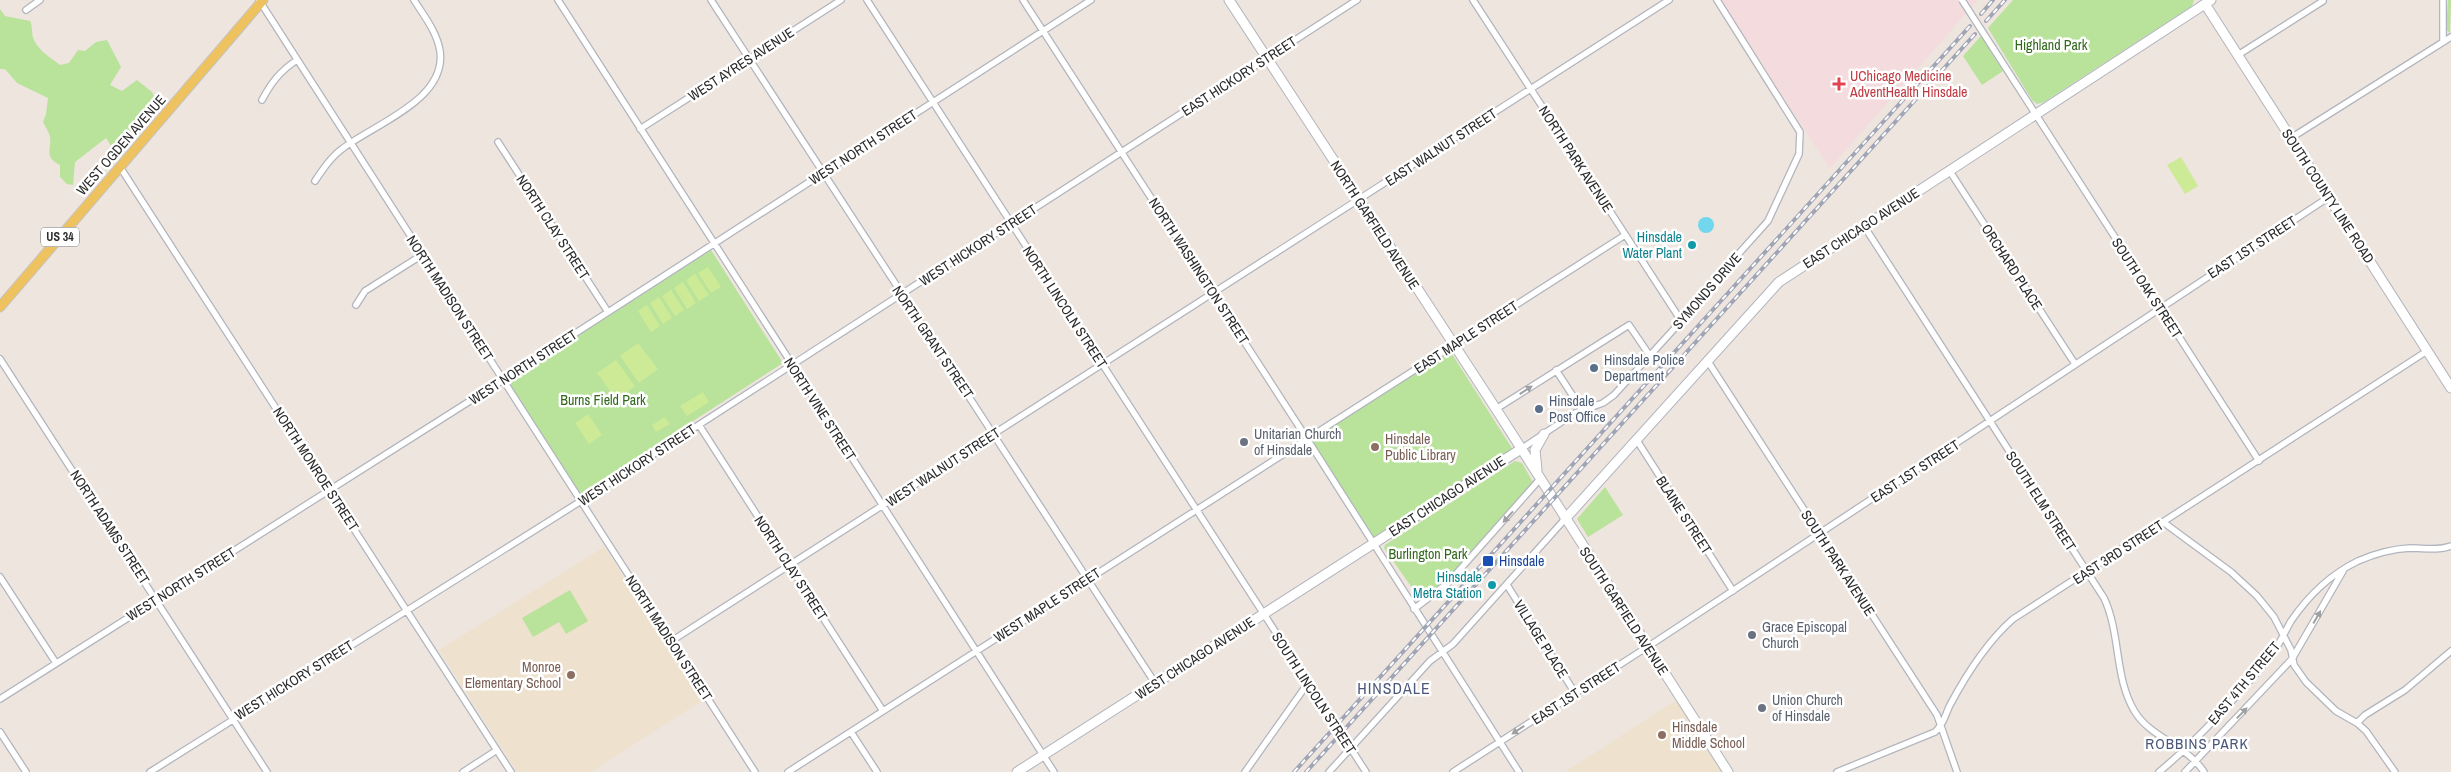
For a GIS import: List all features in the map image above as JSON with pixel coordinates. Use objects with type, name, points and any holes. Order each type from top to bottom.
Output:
[{"type":"main road","name":"NORTH GARFIELD AVENUE","points":[[1229,0],[1521,449]]},
{"type":"main road","name":"WEST OGDEN AVENUE","points":[[0,307],[261,1]]},
{"type":"main road","name":"SOUTH COUNTY LINE ROAD","points":[[2206,1],[2238,55],[2451,388]]},
{"type":"main road","name":"EAST CHICAGO AVENUE","points":[[1565,519],[1779,282],[2206,1]]},
{"type":"main road","points":[[1540,480],[1535,454],[1544,434]]},
{"type":"main road","name":"EAST CHICAGO AVENUE","points":[[1373,544],[1521,449]]},
{"type":"main road","name":"SOUTH GARFIELD AVENUE","points":[[1521,449],[1728,772]]},
{"type":"main road","name":"WEST CHICAGO AVENUE","points":[[1017,772],[1373,544]]},
{"type":"street","points":[[26,10],[40,0]]},
{"type":"street","points":[[315,180],[333,156],[425,94],[436,78],[440,58],[437,38],[414,0]]},
{"type":"street","name":"NORTH VINE STREET","points":[[558,0],[1054,772]]},
{"type":"street","name":"NORTH GRANT STREET","points":[[711,0],[902,294],[932,337],[1155,683]]},
{"type":"street","name":"WEST AYRES AVENUE","points":[[640,129],[841,0]]},
{"type":"street","name":"NORTH LINCOLN STREET","points":[[867,0],[1263,614]]},
{"type":"street","name":"NORTH WASHINGTON STREET","points":[[1023,0],[1307,438],[1519,772]]},
{"type":"street","name":"WEST NORTH STREET","points":[[0,699],[503,380],[1091,0]]},
{"type":"street","name":"EAST HICKORY STREET","points":[[1121,153],[1357,0]]},
{"type":"street","name":"NORTH PARK AVENUE","points":[[1473,0],[1680,319]]},
{"type":"street","name":"EAST WALNUT STREET","points":[[1213,293],[1669,0]]},
{"type":"street","name":"SYMONDS DRIVE","points":[[1521,449],[1582,410],[1603,403],[1614,395],[1768,221],[1799,154],[1800,132],[1717,0]]},
{"type":"street","name":"SOUTH OAK STREET","points":[[1962,0],[2258,461]]},
{"type":"street","points":[[2443,0],[2443,41]]},
{"type":"street","name":"NORTH MADISON STREET","points":[[261,1],[350,143],[672,640],[755,772]]},
{"type":"street","points":[[2238,55],[2323,1]]},
{"type":"street","points":[[2291,138],[2451,37]]},
{"type":"street","points":[[262,100],[270,84],[297,60]]},
{"type":"street","name":"NORTH CLAY STREET","points":[[498,142],[608,312]]},
{"type":"street","name":"WEST HICKORY STREET","points":[[150,772],[581,501],[1121,153]]},
{"type":"street","name":"NORTH MONROE STREET","points":[[120,167],[511,772]]},
{"type":"street","name":"ORCHARD PLACE","points":[[1949,170],[2075,364]]},
{"type":"street","name":"EAST 1ST STREET","points":[[1453,772],[1648,647],[2329,197]]},
{"type":"street","name":"SOUTH ELM STREET","points":[[1864,226],[2108,606],[2120,668],[2132,706],[2145,723],[2185,750],[2197,761],[2204,772]]},
{"type":"street","name":"EAST MAPLE STREET","points":[[1307,438],[1625,235]]},
{"type":"street","points":[[356,305],[365,291],[422,255]]},
{"type":"street","name":"WEST WALNUT STREET","points":[[672,640],[1213,293]]},
{"type":"street","points":[[1496,409],[1629,324],[1650,356]]},
{"type":"street","name":"EAST 3RD STREET","points":[[1942,726],[1949,706],[1979,659],[2008,624],[2086,571],[2427,351]]},
{"type":"street","name":"NORTH ADAMS STREET","points":[[0,359],[267,772]]},
{"type":"street","name":"SOUTH PARK AVENUE","points":[[1707,360],[1818,534],[1931,704],[1942,726],[1957,772]]},
{"type":"street","points":[[1556,370],[1582,410]]},
{"type":"street","name":"NORTH CLAY STREET","points":[[699,425],[883,711]]},
{"type":"street","name":"WEST MAPLE STREET","points":[[788,772],[1307,438]]},
{"type":"street","name":"BLAINE STREET","points":[[1636,439],[1733,591]]},
{"type":"street","points":[[1414,609],[1448,583],[1540,480]]},
{"type":"street","points":[[1329,772],[1430,661],[1453,644],[1565,519]]},
{"type":"street","points":[[2163,522],[2245,584],[2269,611],[2284,634],[2298,672],[2321,698],[2336,711],[2357,723],[2366,731],[2395,772]]},
{"type":"street","name":"EAST 4TH STREET","points":[[2159,772],[2185,750],[2271,656],[2312,593],[2344,569],[2384,552],[2409,548],[2439,549],[2451,546]]},
{"type":"street","name":"EAST 4TH STREET","points":[[2185,772],[2292,659],[2344,569]]},
{"type":"street","points":[[0,576],[56,663]]},
{"type":"street","name":"VILLAGE PLACE","points":[[1506,585],[1575,693]]},
{"type":"street","name":"SOUTH LINCOLN STREET","points":[[1263,614],[1366,772]]},
{"type":"street","points":[[2357,723],[2365,715],[2405,690],[2451,651]]},
{"type":"street","points":[[1245,772],[1308,683]]},
{"type":"street","points":[[1837,772],[1924,737],[1942,726]]},
{"type":"street","points":[[0,732],[26,772]]},
{"type":"street","points":[[851,732],[877,772]]},
{"type":"street","points":[[463,772],[497,750]]},
{"type":"shaded area","name":"UChicago Medicine AdventHealth Hinsdale","points":[[1718,0],[1978,0],[1830,168]]},
{"type":"shaded area","name":"Monroe Elementary School","points":[[604,547],[703,700],[591,772],[517,772],[439,650]]},
{"type":"shaded area","name":"Hinsdale Middle School","points":[[1678,699],[1725,772],[1565,772]]},
{"type":"green space","name":"Highland Park","points":[[2013,0],[2194,0],[2192,6],[2044,102],[2037,104],[2032,100],[1988,28]]},
{"type":"green space","points":[[2448,0],[2451,0],[2450,33],[2446,30]]},
{"type":"green space","points":[[0,9],[5,16],[30,21],[36,44],[60,65],[69,63],[78,50],[85,51],[96,42],[107,40],[121,67],[110,85],[122,91],[137,80],[152,92],[157,102],[115,152],[106,138],[75,162],[73,185],[67,184],[60,177],[60,165],[50,156],[50,137],[43,122],[48,98],[17,83],[5,69],[0,69]]},
{"type":"green space","points":[[1981,36],[2003,71],[1982,85],[1963,56]]},
{"type":"green space","points":[[2181,157],[2198,186],[2185,194],[2167,165]]},
{"type":"green space","name":"Burns Field Park","points":[[711,250],[783,363],[580,494],[508,381]]},
{"type":"green space","points":[[708,267],[721,287],[711,293],[698,273]]},
{"type":"green space","points":[[695,274],[709,295],[699,301],[686,280]]},
{"type":"green space","points":[[683,282],[696,303],[687,309],[674,288]]},
{"type":"green space","points":[[671,290],[684,310],[675,316],[662,296]]},
{"type":"green space","points":[[659,297],[672,318],[663,324],[650,303]]},
{"type":"green space","points":[[647,305],[660,326],[651,332],[638,311]]},
{"type":"green space","points":[[638,343],[658,369],[639,383],[620,356]]},
{"type":"green space","points":[[1450,351],[1513,450],[1374,538],[1311,439]]},
{"type":"green space","points":[[616,360],[635,386],[617,400],[597,373]]},
{"type":"green space","points":[[703,392],[709,402],[687,416],[680,406]]},
{"type":"green space","points":[[588,414],[602,435],[589,444],[575,423]]},
{"type":"green space","points":[[665,417],[670,424],[656,432],[652,425]]},
{"type":"green space","name":"Burlington Park","points":[[1515,461],[1522,463],[1534,484],[1450,576],[1422,601],[1417,600],[1415,592],[1384,548],[1385,545]]},
{"type":"green space","points":[[1605,487],[1623,515],[1588,537],[1577,519]]},
{"type":"green space","points":[[570,590],[588,621],[566,634],[559,622],[533,637],[522,618]]},
{"type":"water","points":[[1706,217],[1712,219],[1714,225],[1712,231],[1706,233],[1700,231],[1698,225],[1700,219]]},
{"type":"railway","points":[[1981,14],[1993,0]]},
{"type":"railway","points":[[1986,21],[2005,0]]},
{"type":"railway","points":[[1294,772],[1970,26]]},
{"type":"railway","points":[[1306,772],[1975,34]]},
{"type":"place","name":"UChicago Medicine AdventHealth Hinsdale","points":[[1839,84]]},
{"type":"place","name":"Hinsdale Water Plant","points":[[1692,245]]},
{"type":"place","name":"Hinsdale Police Department","points":[[1594,368]]},
{"type":"place","name":"Hinsdale Post Office","points":[[1539,409]]},
{"type":"place","name":"Unitarian Church of Hinsdale","points":[[1244,442]]},
{"type":"place","name":"Hinsdale Public Library","points":[[1375,447]]},
{"type":"place","name":"Hinsdale","points":[[1488,561]]},
{"type":"place","name":"Hinsdale Metra Station","points":[[1492,585]]},
{"type":"place","name":"Grace Episcopal Church","points":[[1752,635]]},
{"type":"place","name":"Monroe Elementary School","points":[[571,675]]},
{"type":"place","name":"Union Church of Hinsdale","points":[[1762,708]]},
{"type":"place","name":"Hinsdale Middle School","points":[[1662,735]]},
{"type":"district","name":"HINSDALE","points":[[1394,688]]},
{"type":"district","name":"ROBBINS PARK","points":[[2197,744]]}]
